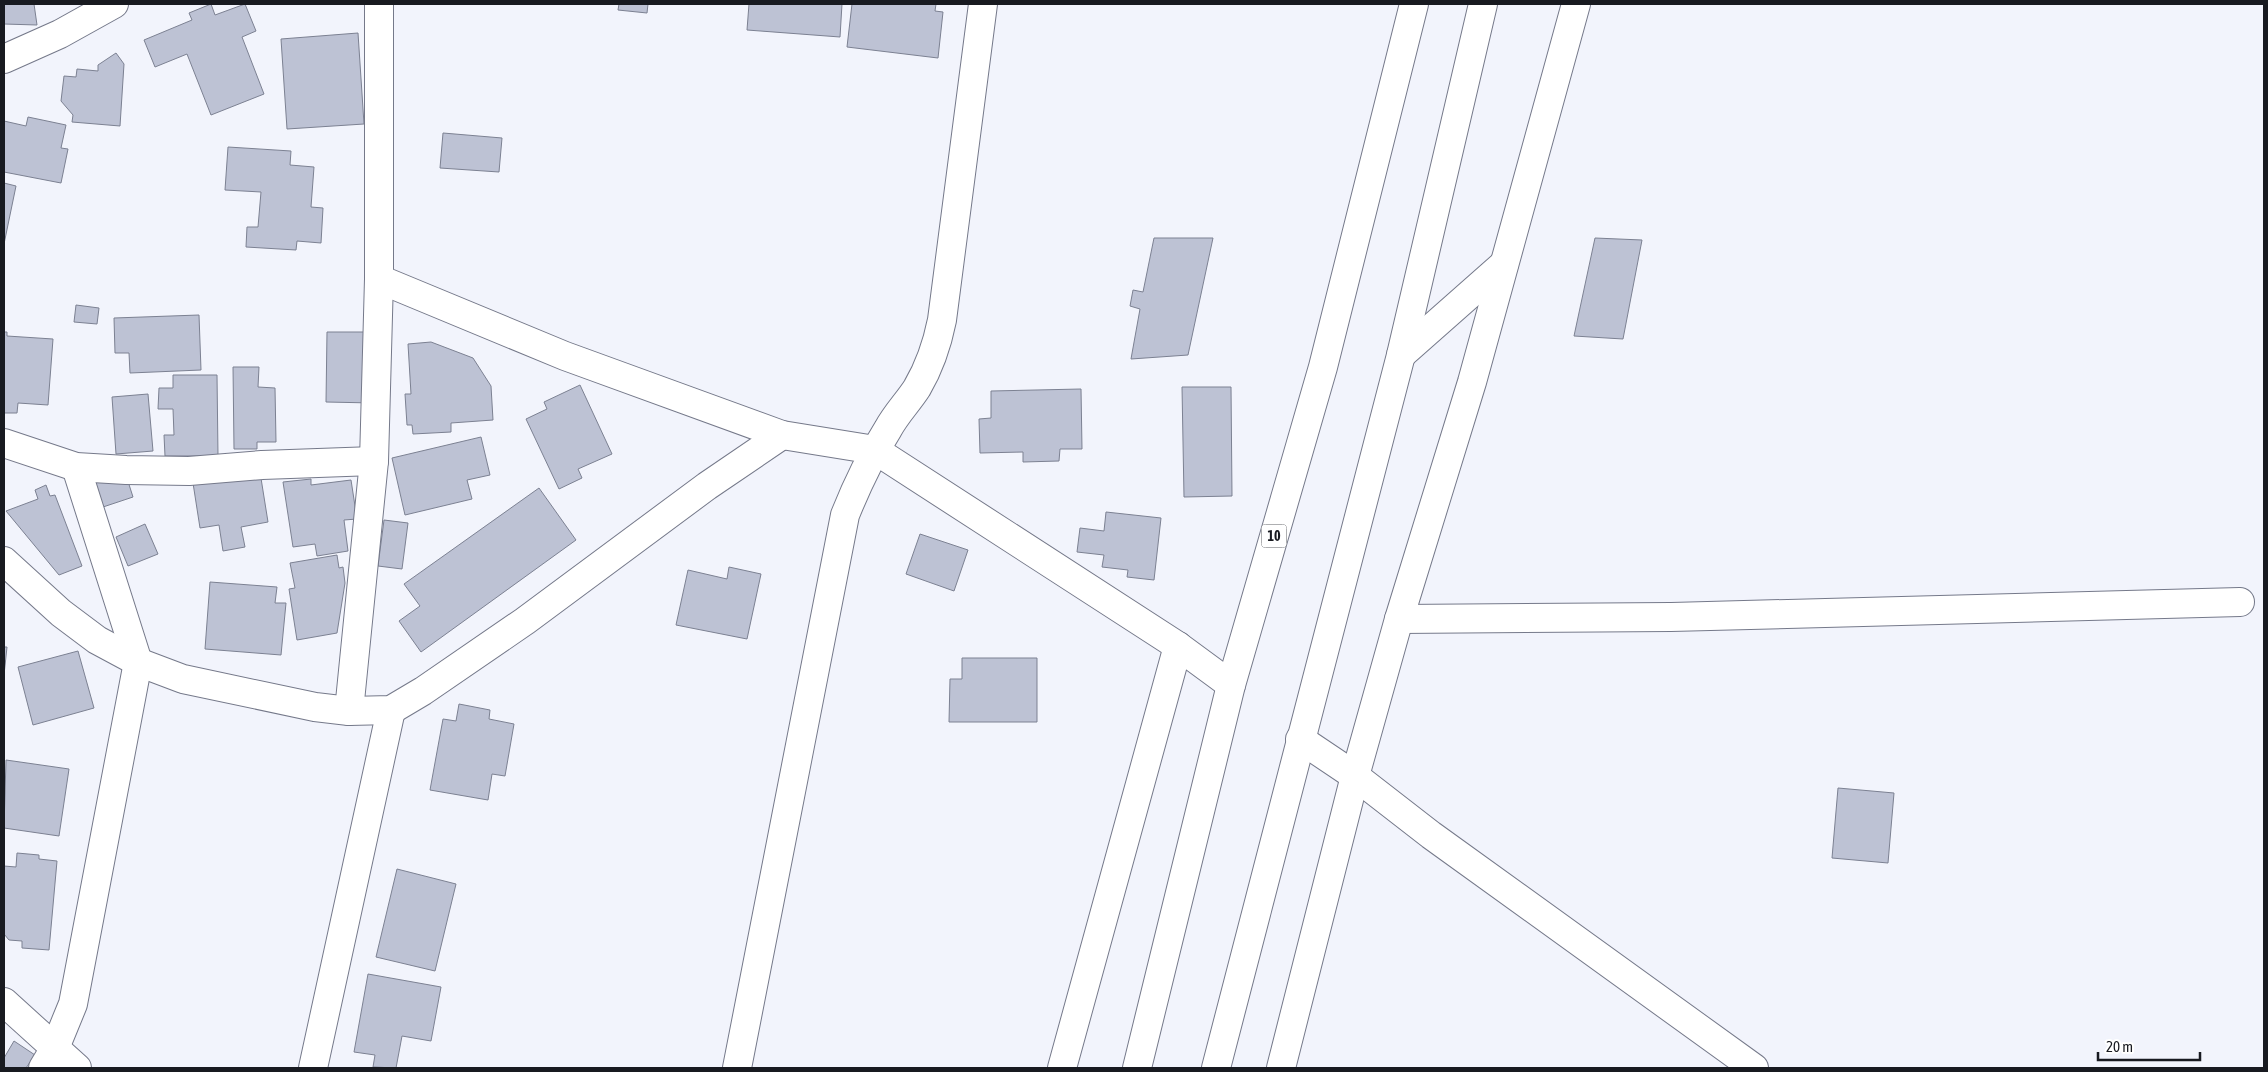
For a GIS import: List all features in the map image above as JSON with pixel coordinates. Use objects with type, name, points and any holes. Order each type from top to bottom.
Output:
[{"type":"main road","points":[[4,58],[60,34],[114,4]]},
{"type":"main road","points":[[349,710],[374,461],[379,279],[379,4]]},
{"type":"main road","points":[[737,1068],[845,515],[859,481],[875,450],[900,410],[916,390],[930,365],[936,347],[944,310],[984,4]]},
{"type":"main road","name":"10","points":[[1136,1068],[1231,685],[1323,367],[1414,4]]},
{"type":"main road","points":[[1216,1068],[1401,355],[1483,4]]},
{"type":"main road","points":[[1282,1068],[1355,776],[1399,620],[1472,382],[1576,4]]},
{"type":"main road","points":[[1401,355],[1504,264]]},
{"type":"main road","points":[[379,279],[565,356],[782,435],[875,450],[1178,646],[1231,685]]},
{"type":"main road","points":[[4,561],[97,640],[138,662],[183,680],[315,707],[349,710],[392,710],[525,621],[707,486],[782,435]]},
{"type":"main road","points":[[4,443],[76,467],[189,471],[262,465],[374,461]]},
{"type":"main road","points":[[49,1058],[73,1004],[138,662],[76,467]]},
{"type":"main road","points":[[1399,620],[1671,616],[2240,602]]},
{"type":"main road","points":[[1062,1068],[1178,646]]},
{"type":"main road","points":[[313,1068],[392,710]]},
{"type":"main road","points":[[1300,739],[1355,776],[1431,835],[1754,1068]]},
{"type":"main road","points":[[4,1002],[49,1058],[77,1068]]},
{"type":"building","points":[[4,4],[34,4],[37,25],[4,24]]},
{"type":"building","points":[[211,4],[215,15],[245,4],[256,31],[242,37],[264,94],[211,115],[187,54],[155,67],[144,40],[192,20],[189,13]]},
{"type":"building","points":[[619,4],[648,4],[647,13],[618,10]]},
{"type":"building","points":[[749,4],[842,4],[840,37],[747,30]]},
{"type":"building","points":[[852,4],[936,4],[935,11],[943,12],[938,58],[847,47]]},
{"type":"building","points":[[358,33],[364,124],[287,129],[281,39]]},
{"type":"building","points":[[116,53],[124,64],[120,126],[72,122],[73,115],[61,101],[64,76],[76,77],[77,69],[98,71],[98,65]]},
{"type":"building","points":[[28,117],[66,125],[61,148],[68,149],[61,183],[4,172],[4,121],[26,126]]},
{"type":"building","points":[[443,133],[502,138],[499,172],[440,168]]},
{"type":"building","points":[[228,147],[291,151],[290,165],[314,167],[311,207],[323,208],[321,243],[297,241],[296,250],[246,247],[247,227],[258,227],[261,192],[225,190]]},
{"type":"building","points":[[4,183],[16,186],[4,244]]},
{"type":"building","points":[[1154,238],[1213,238],[1188,355],[1131,359],[1140,309],[1130,306],[1133,290],[1143,292]]},
{"type":"building","points":[[1595,238],[1642,240],[1623,339],[1574,336]]},
{"type":"building","points":[[76,305],[99,308],[97,324],[74,322]]},
{"type":"building","points":[[199,315],[201,370],[130,373],[129,353],[115,353],[114,318]]},
{"type":"building","points":[[4,332],[7,332],[7,336],[53,339],[48,405],[18,403],[17,413],[4,413]]},
{"type":"building","points":[[327,332],[374,332],[373,403],[326,402]]},
{"type":"building","points":[[431,342],[473,358],[491,386],[493,420],[451,423],[451,432],[413,434],[412,425],[407,425],[405,394],[411,394],[408,344]]},
{"type":"building","points":[[233,367],[259,367],[258,387],[275,388],[276,442],[257,442],[257,449],[234,449]]},
{"type":"building","points":[[173,375],[217,375],[218,456],[165,456],[164,435],[174,435],[173,409],[158,409],[159,388],[173,388]]},
{"type":"building","points":[[580,385],[612,454],[578,469],[582,478],[559,489],[526,419],[547,409],[544,402]]},
{"type":"building","points":[[1182,387],[1231,387],[1232,496],[1184,497]]},
{"type":"building","points":[[1081,389],[1082,449],[1060,449],[1059,461],[1023,462],[1023,452],[980,453],[979,419],[991,418],[991,391]]},
{"type":"building","points":[[148,394],[153,451],[116,454],[112,397]]},
{"type":"building","points":[[481,437],[490,475],[467,480],[472,499],[405,515],[392,458]]},
{"type":"building","points":[[125,472],[133,497],[103,507],[95,482]]},
{"type":"building","points":[[260,472],[268,522],[241,527],[245,547],[223,551],[219,525],[200,528],[193,483]]},
{"type":"building","points":[[311,479],[311,485],[351,480],[357,519],[344,520],[348,551],[317,556],[315,544],[293,547],[283,482]]},
{"type":"building","points":[[46,485],[50,496],[55,495],[82,566],[59,575],[6,511],[38,499],[35,490]]},
{"type":"building","points":[[539,488],[576,540],[421,652],[399,621],[420,606],[404,584]]},
{"type":"building","points":[[1106,512],[1161,518],[1154,580],[1127,577],[1128,570],[1102,567],[1104,555],[1077,552],[1080,528],[1104,531]]},
{"type":"building","points":[[384,520],[408,523],[402,569],[378,566]]},
{"type":"building","points":[[145,524],[158,554],[128,566],[116,537]]},
{"type":"building","points":[[920,534],[968,550],[954,591],[906,574]]},
{"type":"building","points":[[337,555],[339,568],[343,567],[345,583],[337,633],[297,640],[289,589],[295,588],[290,563]]},
{"type":"building","points":[[729,567],[761,574],[747,639],[676,625],[688,570],[727,579]]},
{"type":"building","points":[[210,582],[277,587],[275,603],[286,603],[281,655],[205,649]]},
{"type":"building","points":[[4,647],[7,647],[4,675]]},
{"type":"building","points":[[78,651],[94,708],[33,725],[18,667]]},
{"type":"building","points":[[962,658],[1037,658],[1037,722],[949,722],[950,679],[962,679]]},
{"type":"building","points":[[459,704],[490,710],[489,719],[514,724],[505,776],[492,774],[488,800],[430,790],[443,719],[456,721]]},
{"type":"building","points":[[6,760],[69,769],[59,836],[4,828]]},
{"type":"building","points":[[1838,788],[1894,793],[1888,863],[1832,858]]},
{"type":"building","points":[[17,853],[39,855],[39,859],[57,861],[49,950],[22,948],[22,941],[9,940],[4,934],[4,866],[16,867]]},
{"type":"building","points":[[397,869],[456,884],[435,971],[376,957]]},
{"type":"building","points":[[368,974],[441,987],[431,1041],[402,1036],[396,1068],[373,1067],[375,1055],[354,1052]]},
{"type":"building","points":[[14,1041],[35,1055],[26,1068],[4,1068],[4,1058]]}]
